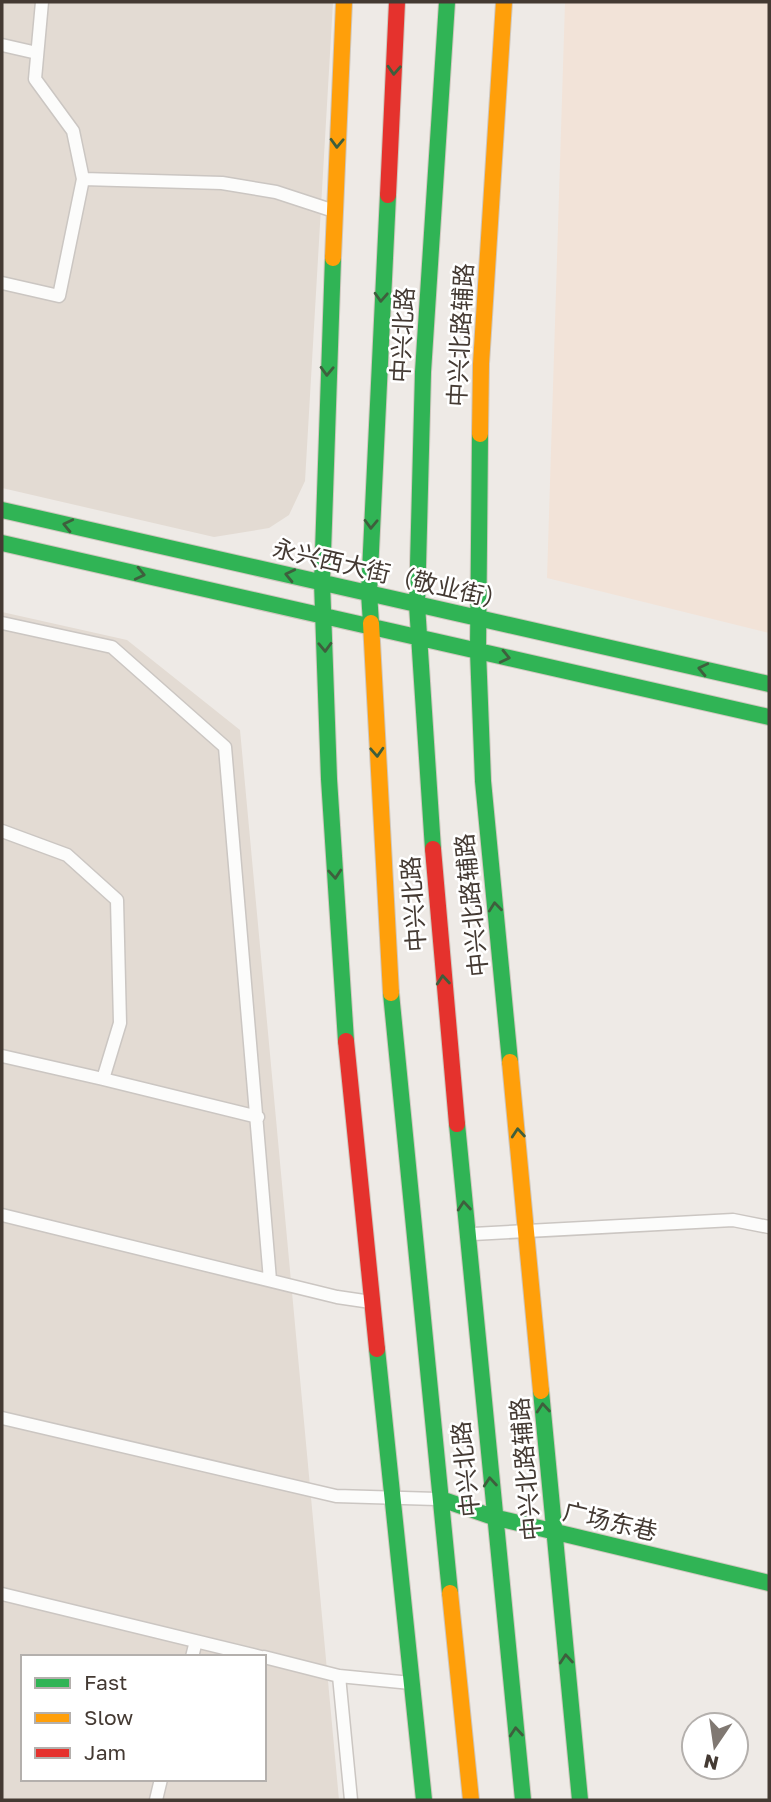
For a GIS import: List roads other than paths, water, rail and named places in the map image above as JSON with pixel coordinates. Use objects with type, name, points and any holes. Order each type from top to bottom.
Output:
[{"type":"main road","points":[[344,2],[323,482],[322,582],[329,779],[346,1041],[424,1800]]},
{"type":"main road","name":"中兴北路","points":[[397,2],[369,593],[391,995],[471,1800]]},
{"type":"main road","name":"中兴北路","points":[[447,2],[423,372],[419,637],[438,925],[523,1800]]},
{"type":"main road","name":"中兴北路辅路","points":[[504,2],[481,364],[478,651],[482,781],[580,1800]]},
{"type":"main road","name":"永兴西大街（敬业街）","points":[[2,510],[769,684]]},
{"type":"main road","points":[[2,543],[769,717]]},
{"type":"main road","name":"广场东巷","points":[[441,1499],[494,1517],[769,1583]]},
{"type":"lane","points":[[2,284],[59,296],[83,179],[74,131],[35,79],[42,2]]},
{"type":"lane","points":[[2,45],[37,53]]},
{"type":"lane","points":[[83,179],[222,183],[276,192],[334,211]]},
{"type":"lane","points":[[2,623],[112,647],[225,747],[270,1280]]},
{"type":"lane","points":[[2,835],[67,855],[117,900],[120,1023],[103,1079]]},
{"type":"lane","points":[[2,1056],[258,1117]]},
{"type":"lane","points":[[2,1215],[371,1302]]},
{"type":"lane","points":[[467,1234],[733,1220],[769,1227]]},
{"type":"lane","points":[[2,1418],[336,1496],[441,1499]]},
{"type":"lane","points":[[2,1594],[255,1655]]},
{"type":"lane","points":[[192,1655],[196,1641]]},
{"type":"lane","points":[[266,1658],[339,1675],[411,1683]]},
{"type":"lane","points":[[339,1675],[351,1800]]},
{"type":"lane","points":[[156,1800],[161,1781]]}]
